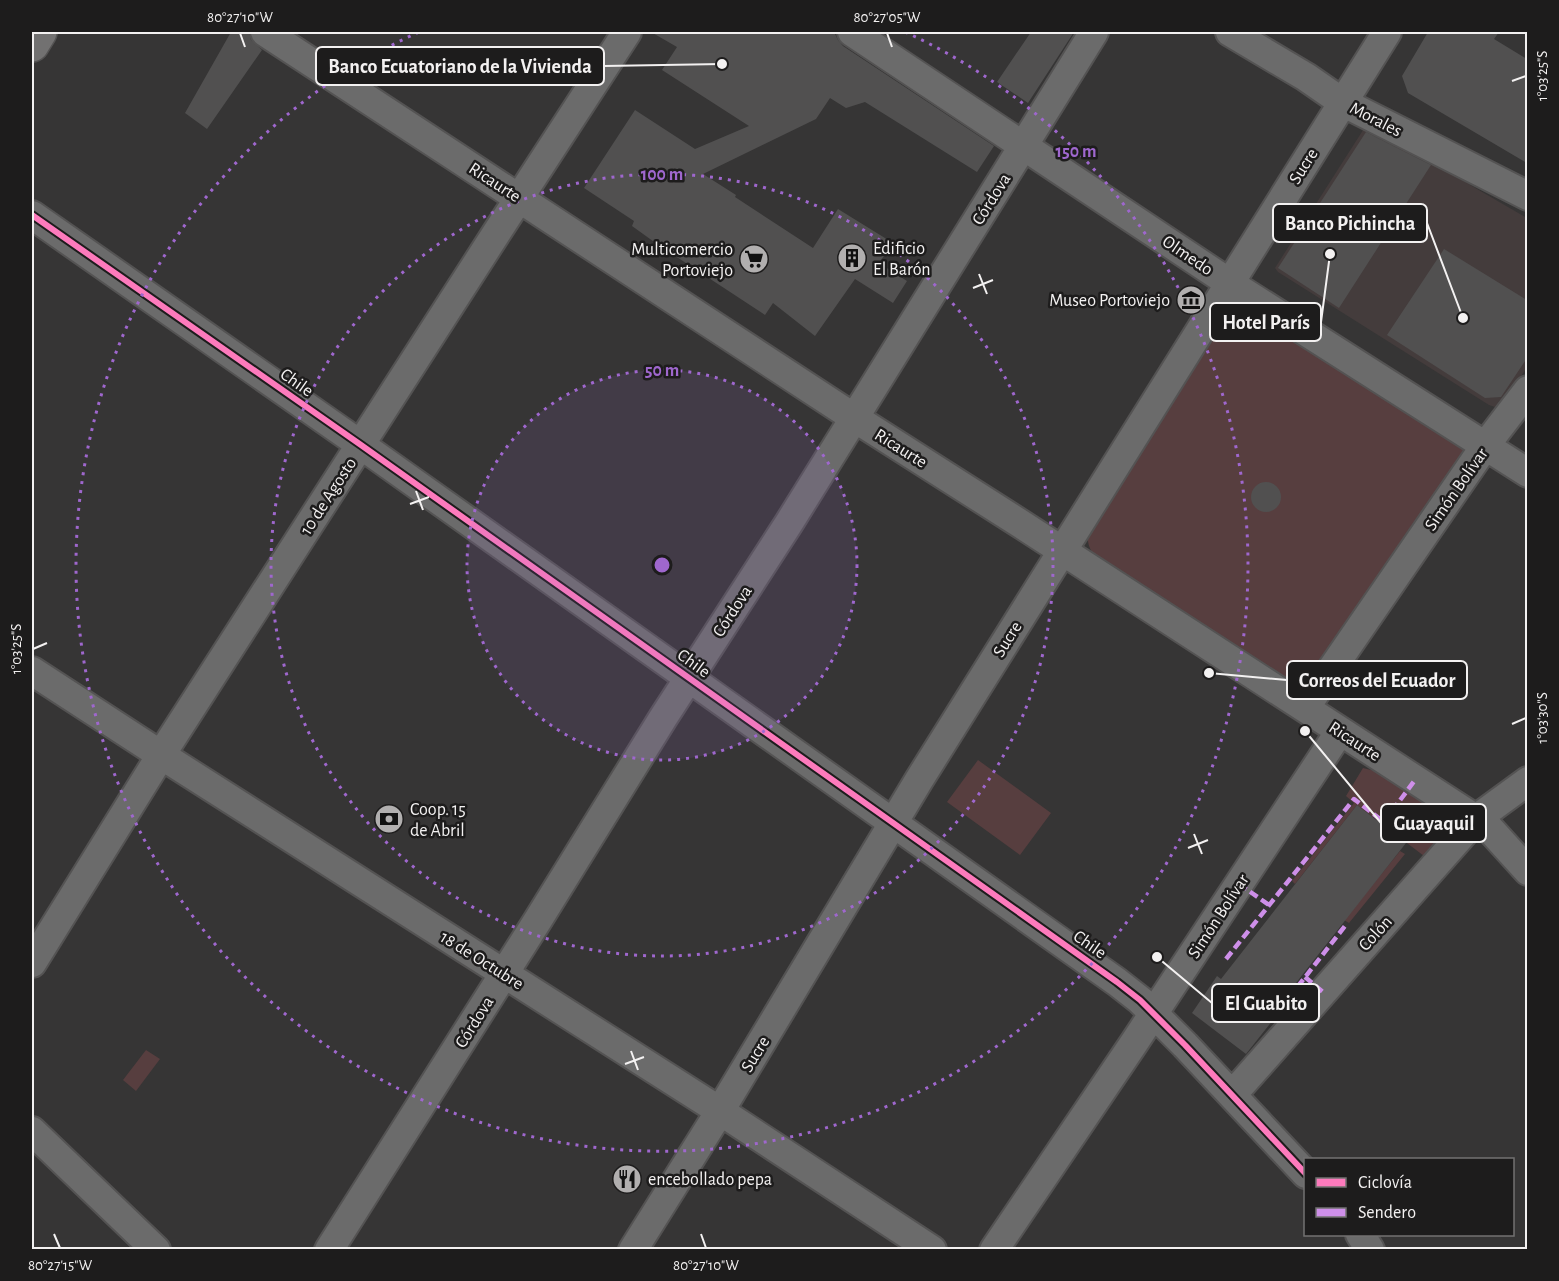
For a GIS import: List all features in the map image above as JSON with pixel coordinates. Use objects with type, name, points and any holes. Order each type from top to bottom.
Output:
[{"type":"highway","points":[[32,45],[40,32]]},
{"type":"street","name":"Ricaurte","points":[[265,32],[853,417],[1477,818],[1527,871]]},
{"type":"street","name":"10 de Agosto","points":[[32,963],[161,755],[627,32]]},
{"type":"street","name":"Olmedo","points":[[852,32],[1231,284],[1527,473]]},
{"type":"street","name":"Córdova","points":[[329,1250],[505,973],[688,678],[789,523],[1094,32]]},
{"type":"street","name":"Morales","points":[[1230,32],[1306,77],[1342,102],[1527,196]]},
{"type":"street","name":"Sucre","points":[[633,1250],[1062,550],[1387,32]]},
{"type":"street","name":"Chile","points":[[32,215],[361,445],[1117,982],[1154,1013],[1304,1173]]},
{"type":"street","name":"Simón Bolívar","points":[[1305,708],[1485,446],[1527,390]]},
{"type":"street","name":"18 de Octubre","points":[[32,671],[720,1111],[932,1250]]},
{"type":"street","name":"Simón Bolívar","points":[[994,1250],[1340,731]]},
{"type":"street","name":"Colón","points":[[1232,1095],[1477,818],[1527,781]]},
{"type":"street","points":[[32,1131],[156,1250]]},
{"type":"street","points":[[1361,1236],[1370,1250]]},
{"type":"shaded area","points":[[1365,127],[1377,127],[1527,218],[1527,367],[1505,402],[1500,406],[1489,405],[1275,268]]},
{"type":"shaded area","points":[[1233,311],[1246,311],[1257,316],[1463,448],[1464,457],[1431,510],[1422,511],[1356,607],[1359,615],[1304,687],[1299,688],[1096,557],[1088,543],[1088,532],[1223,317]]},
{"type":"shaded area","points":[[978,760],[1051,813],[1020,855],[947,802]]},
{"type":"shaded area","points":[[1363,768],[1375,771],[1444,817],[1448,825],[1424,856],[1357,805],[1295,884],[1292,881],[1354,803],[1346,796]]},
{"type":"shaded area","points":[[1400,851],[1405,854],[1349,923],[1344,920]]},
{"type":"shaded area","points":[[146,1050],[160,1059],[136,1091],[123,1080]]},
{"type":"building","points":[[231,32],[249,32],[251,40],[262,50],[207,129],[185,113]]},
{"type":"building","points":[[651,32],[834,32],[843,46],[994,146],[977,172],[865,102],[846,108],[830,98],[816,119],[703,174],[813,248],[838,209],[893,243],[879,263],[907,281],[893,303],[855,279],[815,336],[773,303],[765,315],[657,244],[632,226],[634,221],[584,188],[635,110],[695,149],[749,126],[662,70],[677,47]]},
{"type":"building","points":[[1031,32],[1074,32],[1028,103],[997,82]]},
{"type":"building","points":[[1428,32],[1499,32],[1494,39],[1527,59],[1527,163],[1408,93],[1402,76]]},
{"type":"building","points":[[1366,132],[1431,165],[1339,308],[1278,268]]},
{"type":"building","points":[[1444,249],[1527,300],[1527,358],[1501,397],[1485,398],[1387,335]]},
{"type":"building","points":[[1266,482],[1277,486],[1281,497],[1277,508],[1266,512],[1255,508],[1251,497],[1255,486]]},
{"type":"building","points":[[1357,805],[1406,843],[1270,1016],[1273,1020],[1246,1054],[1192,1013],[1217,976],[1221,979]]},
{"type":"marked path","points":[[1226,959],[1354,799],[1384,822],[1415,780]]},
{"type":"marked path","points":[[1239,884],[1269,905]]},
{"type":"marked path","points":[[1281,1008],[1345,926]]},
{"type":"marked path","points":[[1305,977],[1323,992]]},
{"type":"cycle path","points":[[32,215],[361,445],[1117,982],[1140,1000],[1185,1045],[1304,1172]]},
{"type":"place","name":"Banco Ecuatoriano de la Vivienda","points":[[722,64]]},
{"type":"place","name":"Hotel París","points":[[1330,254]]},
{"type":"place","name":"Edificio El Barón","points":[[852,258]]},
{"type":"place","name":"Multicomercio Portoviejo","points":[[754,259]]},
{"type":"place","name":"Museo Portoviejo","points":[[1191,300]]},
{"type":"place","name":"Banco Pichincha","points":[[1463,318]]},
{"type":"place","name":"Correos del Ecuador","points":[[1209,673]]},
{"type":"place","name":"Guayaquil","points":[[1305,731]]},
{"type":"place","name":"Coop. 15 de Abril","points":[[389,819]]},
{"type":"place","name":"El Guabito","points":[[1157,957]]},
{"type":"place","name":"encebollado pepa","points":[[627,1179]]}]
